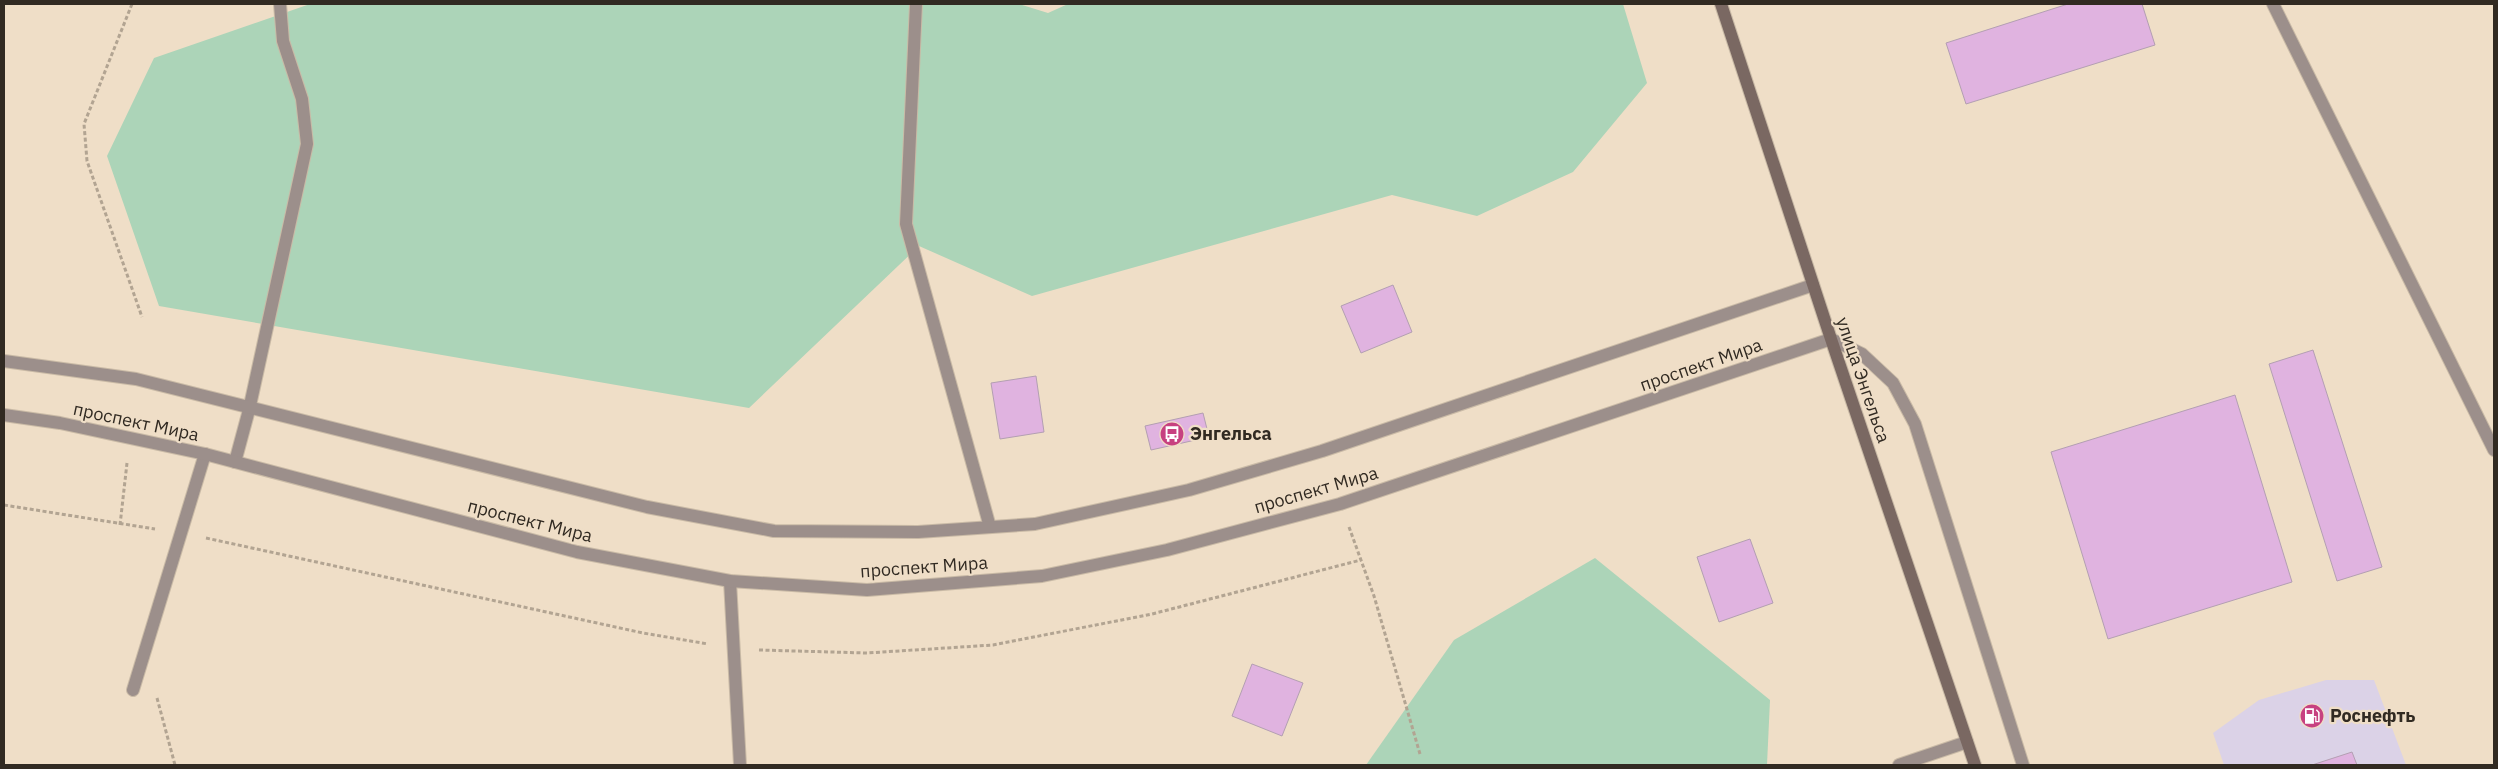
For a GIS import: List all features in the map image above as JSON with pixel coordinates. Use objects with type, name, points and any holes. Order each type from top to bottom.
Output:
[{"type":"main road","name":"улица Энгельса","points":[[1721,4],[1830,339],[1975,765]]},
{"type":"street","points":[[235,462],[249,410],[307,144],[302,99],[283,41],[280,4]]},
{"type":"street","points":[[916,4],[906,224],[990,527]]},
{"type":"street","points":[[2273,4],[2494,450]]},
{"type":"street","name":"проспект Мира","points":[[4,361],[136,380],[249,410],[647,507],[774,531],[918,532],[1035,524],[1190,490],[1322,450],[1812,285]]},
{"type":"street","points":[[1830,339],[1862,354],[1893,383],[1915,424],[2023,765]]},
{"type":"street","name":"проспект Мира","points":[[4,415],[60,423],[204,454],[577,552],[730,580],[867,590],[1042,576],[1167,550],[1340,504],[1830,339]]},
{"type":"street","points":[[132,690],[204,454]]},
{"type":"street","points":[[730,580],[740,765]]},
{"type":"street","points":[[1900,765],[1967,742]]},
{"type":"path","points":[[132,4],[84,124],[86,161],[142,317]]},
{"type":"path","points":[[120,525],[128,459]]},
{"type":"path","points":[[1340,504],[1374,596],[1420,754]]},
{"type":"path","points":[[144,652],[175,765]]},
{"type":"shaded area","name":"Роснефть","points":[[2326,680],[2374,680],[2406,765],[2224,765],[2213,733],[2259,700]]},
{"type":"green space","points":[[310,4],[1019,4],[1048,13],[1068,4],[1623,4],[1647,83],[1573,172],[1477,216],[1392,195],[1032,296],[919,246],[749,408],[159,306],[107,156],[154,58]]},
{"type":"green space","points":[[1595,558],[1770,700],[1767,765],[1366,765],[1454,640]]},
{"type":"building","points":[[2068,4],[2142,4],[2155,45],[1966,104],[1946,43]]},
{"type":"building","points":[[1393,285],[1412,332],[1361,353],[1341,306]]},
{"type":"building","points":[[2313,350],[2382,567],[2337,581],[2269,364]]},
{"type":"building","points":[[1036,376],[1044,432],[1000,439],[991,383]]},
{"type":"building","points":[[2235,395],[2292,582],[2108,639],[2051,452]]},
{"type":"building","points":[[1203,413],[1209,437],[1151,450],[1145,426]]},
{"type":"building","points":[[1750,539],[1773,603],[1719,622],[1697,557]]},
{"type":"building","points":[[1252,664],[1303,683],[1282,736],[1232,716]]},
{"type":"building","points":[[2352,752],[2357,765],[2312,765]]},
{"type":"place","name":"Энгельса","points":[[1172,434]]},
{"type":"place","name":"Роснефть","points":[[2312,716]]}]
